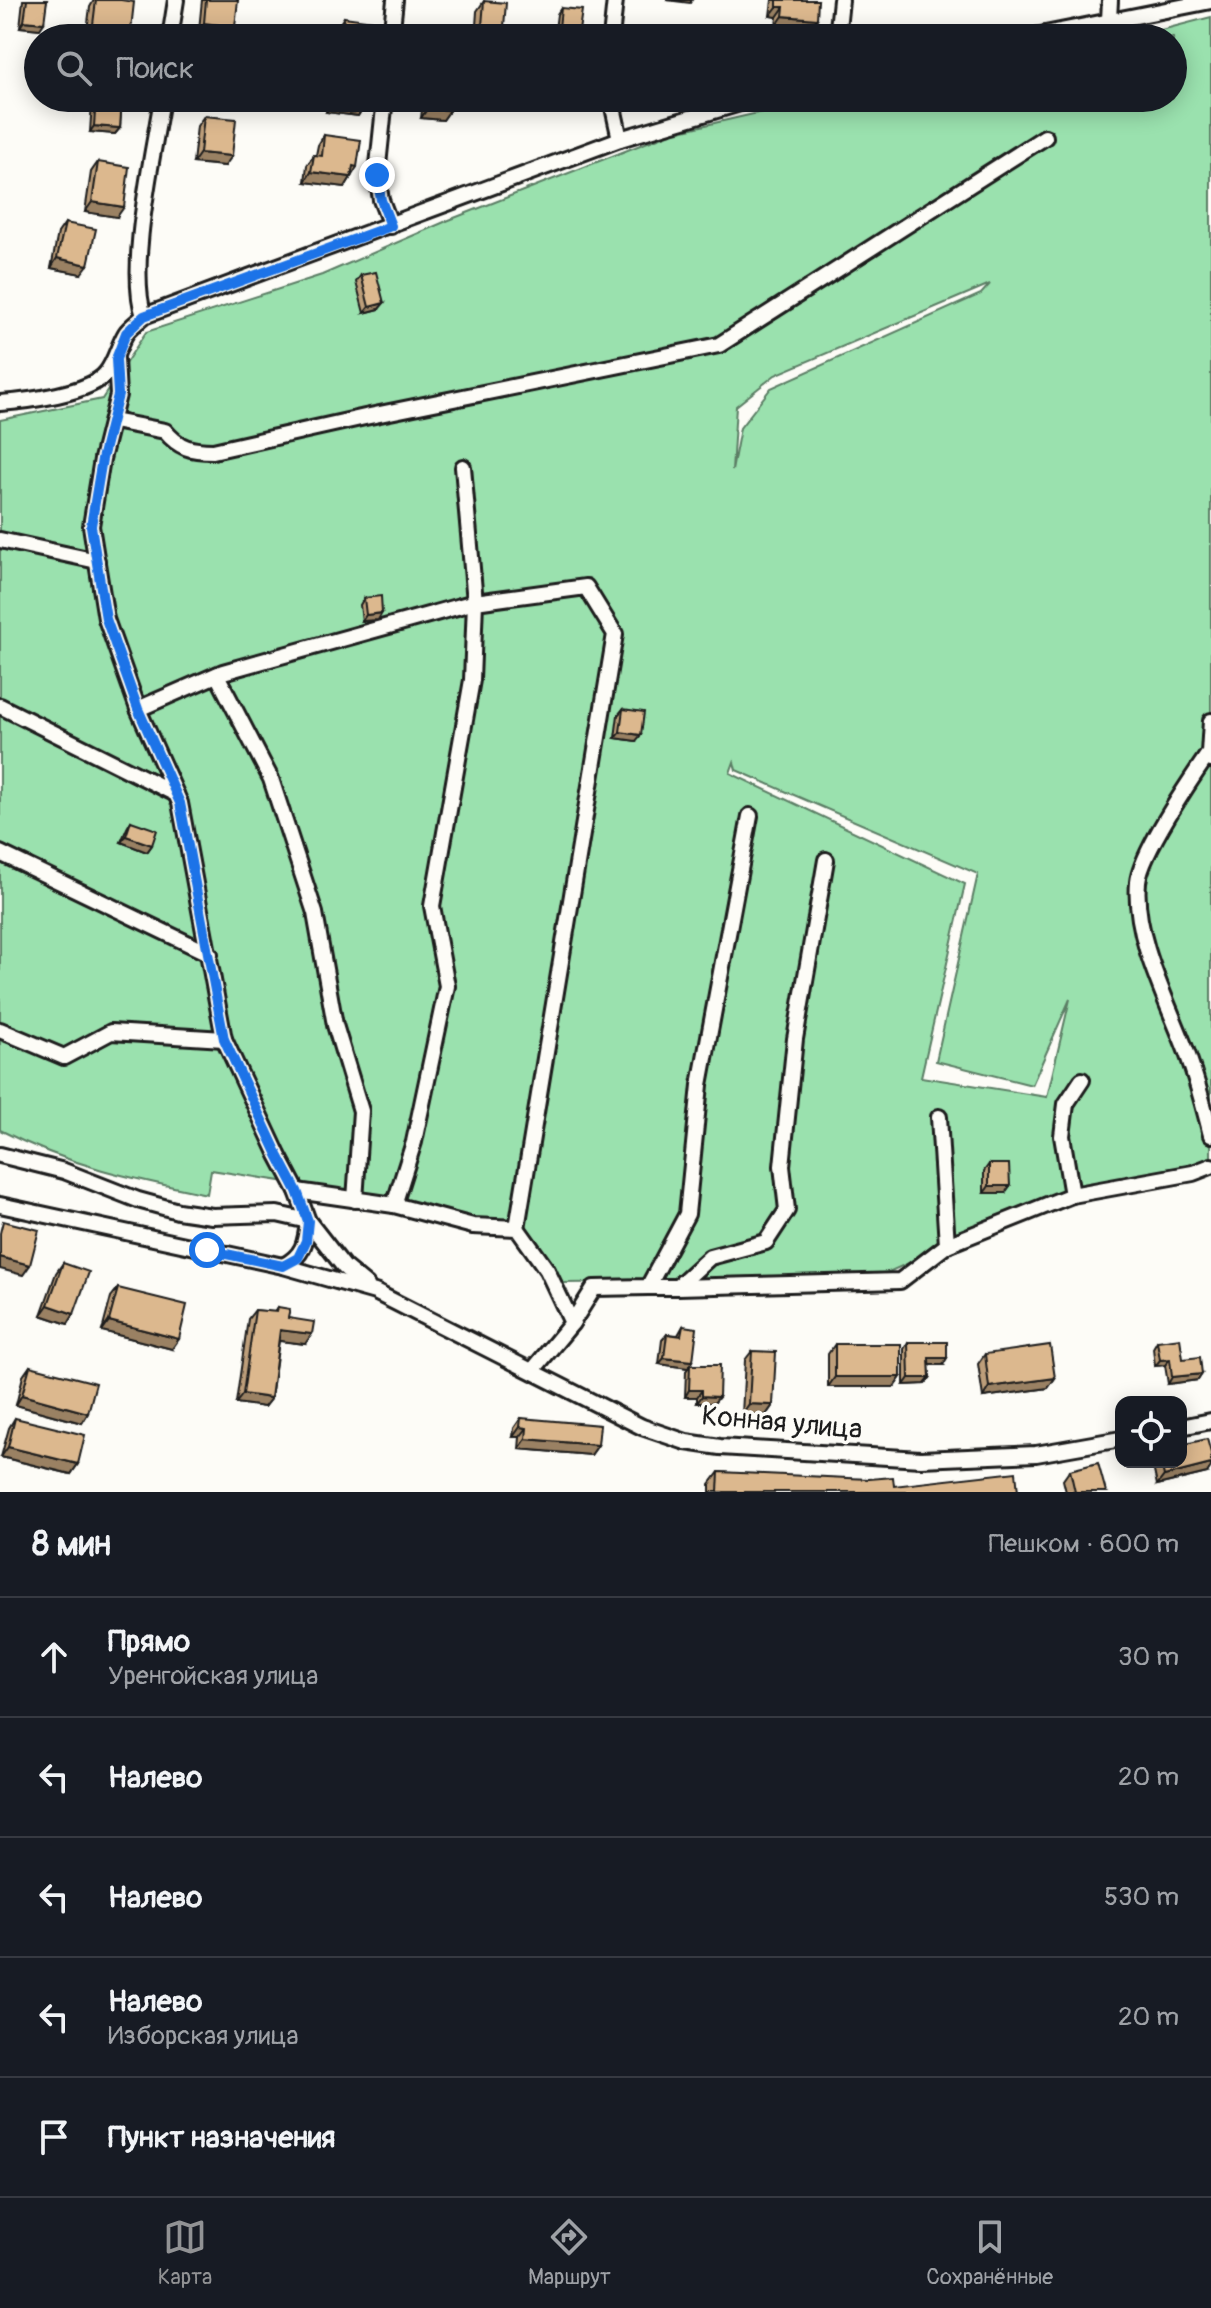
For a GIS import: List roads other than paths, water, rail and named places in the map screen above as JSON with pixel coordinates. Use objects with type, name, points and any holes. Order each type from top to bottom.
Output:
[{"type":"street","points":[[172,24],[176,0]]},
{"type":"street","points":[[392,24],[395,0]]},
{"type":"street","points":[[612,24],[615,0]]},
{"type":"street","points":[[838,24],[841,0]]},
{"type":"street","points":[[1109,20],[1110,0]]},
{"type":"street","points":[[1090,24],[1211,1]]},
{"type":"street","points":[[144,316],[140,304],[139,253],[160,112]]},
{"type":"street","points":[[384,112],[377,175],[381,200],[391,226]]},
{"type":"street","points":[[614,112],[620,139]]},
{"type":"street","points":[[0,403],[38,399],[75,390],[104,377],[116,359],[126,333],[144,316],[620,139],[710,112]]},
{"type":"street","points":[[113,421],[165,431],[175,444],[193,451],[213,451],[719,345],[1045,137]]},
{"type":"street","points":[[116,359],[118,395],[102,459],[91,526],[106,619],[138,709],[180,803],[224,1039],[297,1191],[308,1221],[344,1267],[375,1292]]},
{"type":"street","points":[[394,1205],[414,1142],[447,986],[432,906],[472,680],[475,602],[463,467]]},
{"type":"street","points":[[0,540],[97,561]]},
{"type":"street","points":[[138,709],[217,675],[475,602],[586,587],[615,634],[517,1228],[547,1270],[572,1323]]},
{"type":"street","points":[[217,675],[271,779],[315,913],[335,1025],[361,1111],[355,1200]]},
{"type":"street","points":[[0,706],[176,794]]},
{"type":"street","points":[[1211,721],[1210,757],[1189,782],[1148,853],[1138,883],[1144,938],[1188,1056],[1211,1135]]},
{"type":"street","points":[[648,1287],[687,1214],[700,1085],[750,816]]},
{"type":"street","points":[[0,853],[210,954]]},
{"type":"street","points":[[677,1287],[710,1257],[766,1242],[787,1210],[782,1166],[795,1039],[826,860]]},
{"type":"street","points":[[0,1030],[64,1057],[111,1032],[224,1039]]},
{"type":"street","points":[[1072,1195],[1062,1136],[1066,1104],[1082,1080]]},
{"type":"street","points":[[939,1117],[947,1245]]},
{"type":"street","points":[[0,1155],[64,1171],[138,1200],[178,1211],[212,1216],[277,1214],[308,1221]]},
{"type":"street","points":[[533,1370],[572,1323],[594,1288],[900,1281],[947,1245],[1072,1195],[1193,1173],[1211,1166]]},
{"type":"street","points":[[297,1191],[394,1205],[473,1226],[517,1228]]},
{"type":"street","points":[[0,1205],[283,1266],[375,1292]]},
{"type":"street","points":[[283,1266],[298,1258],[306,1241],[308,1221]]},
{"type":"street","name":"Конная улица","points":[[375,1292],[642,1427],[686,1442],[720,1447],[921,1459],[1036,1454],[1115,1440]]},
{"type":"street","points":[[1187,1426],[1211,1421]]}]
